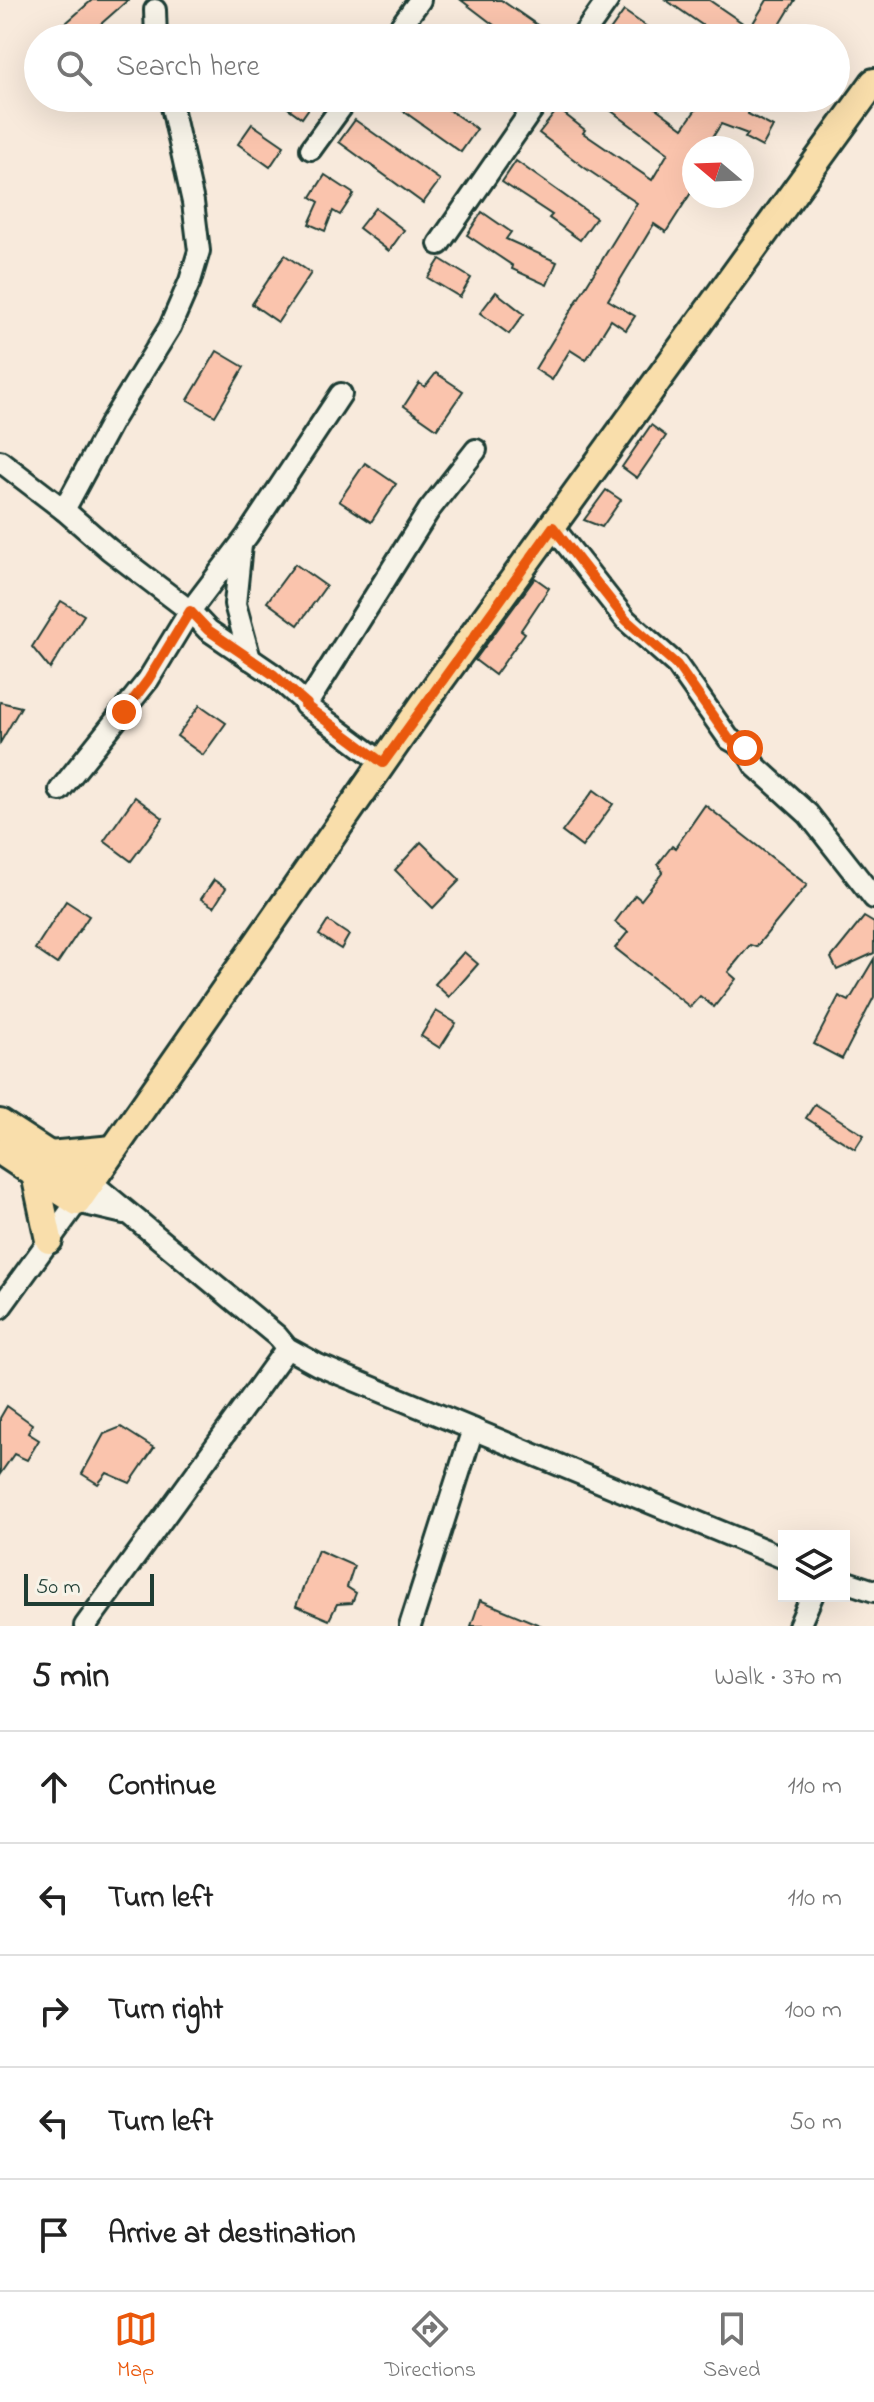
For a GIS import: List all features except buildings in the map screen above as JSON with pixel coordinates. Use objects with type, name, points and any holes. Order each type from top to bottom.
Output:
[{"type":"main road","points":[[0,1123],[42,1165],[84,1192],[383,763],[872,88]]},
{"type":"main road","points":[[0,1151],[42,1165],[113,1149]]},
{"type":"main road","points":[[42,1165],[49,1240]]},
{"type":"street","points":[[402,24],[420,0]]},
{"type":"street","points":[[591,24],[608,0]]},
{"type":"street","points":[[155,10],[156,24]]},
{"type":"street","points":[[64,510],[112,421],[170,327],[199,251],[193,202],[173,112]]},
{"type":"street","points":[[311,149],[338,112]]},
{"type":"street","points":[[439,244],[530,112]]},
{"type":"street","points":[[60,790],[148,680],[190,611],[241,544],[341,394]]},
{"type":"street","points":[[307,704],[429,510],[476,450]]},
{"type":"street","points":[[0,461],[190,611],[208,630],[274,675],[305,705],[383,763]]},
{"type":"street","points":[[553,527],[626,620],[677,665],[729,739],[745,748],[755,766],[808,814],[874,898]]},
{"type":"street","points":[[241,544],[235,604],[250,659]]},
{"type":"street","points":[[0,1308],[84,1192],[128,1213],[277,1336],[287,1348],[318,1365],[778,1556]]},
{"type":"street","points":[[85,1626],[287,1348]]},
{"type":"street","points":[[410,1626],[473,1429]]},
{"type":"street","points":[[850,1583],[874,1591]]},
{"type":"street","points":[[799,1626],[809,1602]]},
{"type":"route","points":[[124,712],[148,680],[190,611],[208,630],[274,675],[305,705],[383,763],[553,527],[626,620],[677,665],[729,739],[745,748]]}]
